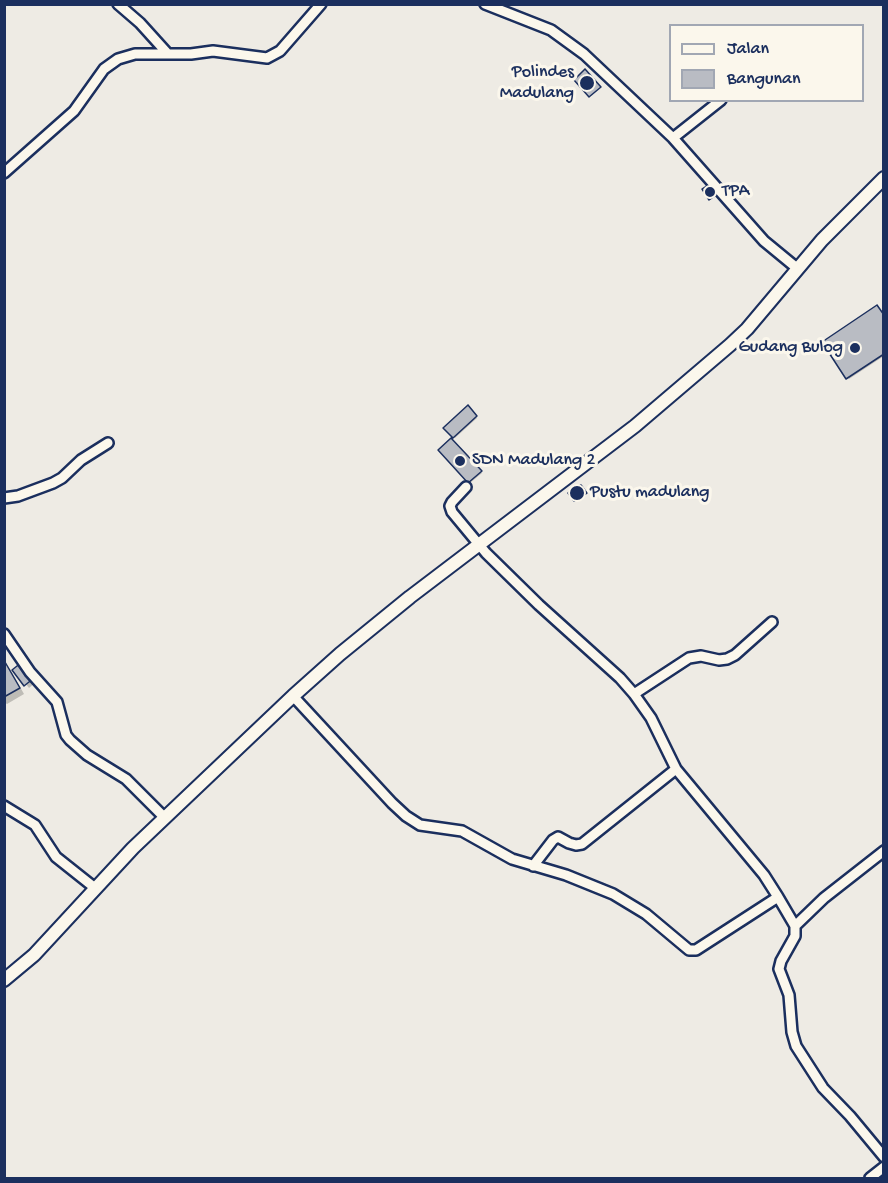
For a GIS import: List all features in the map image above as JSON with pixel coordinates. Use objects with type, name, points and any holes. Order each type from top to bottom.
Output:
[{"type":"main road","points":[[4,980],[34,955],[133,848],[293,696],[410,597],[635,426],[730,345],[747,329],[822,240],[884,178]]},
{"type":"street","points":[[118,4],[140,23],[168,54]]},
{"type":"street","points":[[4,173],[74,111],[109,64],[126,55],[135,54],[224,51],[267,58],[280,51],[321,4]]},
{"type":"street","points":[[485,4],[538,24],[568,40],[635,100],[673,138],[764,241],[798,269]]},
{"type":"street","points":[[673,138],[718,102]]},
{"type":"street","points":[[4,498],[18,496],[53,483],[62,478],[81,460],[108,443]]},
{"type":"street","points":[[466,487],[450,506],[452,512],[479,544],[539,605],[604,663],[634,694],[651,718],[676,769],[764,875],[778,897],[795,926],[795,936],[779,969],[789,995],[792,1032],[796,1046],[823,1088],[884,1157]]},
{"type":"street","points":[[634,694],[688,658],[701,656],[719,660],[735,655],[772,622]]},
{"type":"street","points":[[4,634],[30,672],[57,702],[66,735],[70,740],[87,755],[126,779],[165,818]]},
{"type":"street","points":[[293,696],[406,816],[420,825],[462,831],[512,859],[566,875],[626,901],[662,926],[689,950],[696,950],[778,897]]},
{"type":"street","points":[[533,866],[553,840],[558,837],[568,843],[582,844],[676,769]]},
{"type":"street","points":[[4,806],[34,825],[56,856],[95,888]]},
{"type":"street","points":[[795,926],[824,898],[884,851]]},
{"type":"street","points":[[870,1179],[884,1167]]},
{"type":"building","name":"Polindes Madulang","points":[[585,69],[601,87],[589,97],[574,80]]},
{"type":"building","name":"TPA","points":[[711,183],[718,194],[709,200],[702,189]]},
{"type":"building","name":"Gudang Bulog","points":[[877,305],[884,315],[884,354],[846,379],[822,342]]},
{"type":"building","name":"SDN Madulang 2","points":[[468,405],[477,416],[453,438],[443,428]]},
{"type":"building","name":"SDN Madulang 2","points":[[451,438],[482,471],[468,483],[438,450]]},
{"type":"building","name":"Pustu madulang","points":[[581,485],[587,493],[574,501],[568,493]]},
{"type":"building","points":[[22,662],[34,678],[24,686],[12,670]]},
{"type":"building","points":[[4,663],[20,688],[4,697]]},
{"type":"place","name":"Polindes Madulang","points":[[587,83]]},
{"type":"place","name":"TPA","points":[[710,192]]},
{"type":"place","name":"Gudang Bulog","points":[[855,348]]},
{"type":"place","name":"SDN Madulang 2","points":[[460,461]]},
{"type":"place","name":"Pustu madulang","points":[[577,493]]}]
